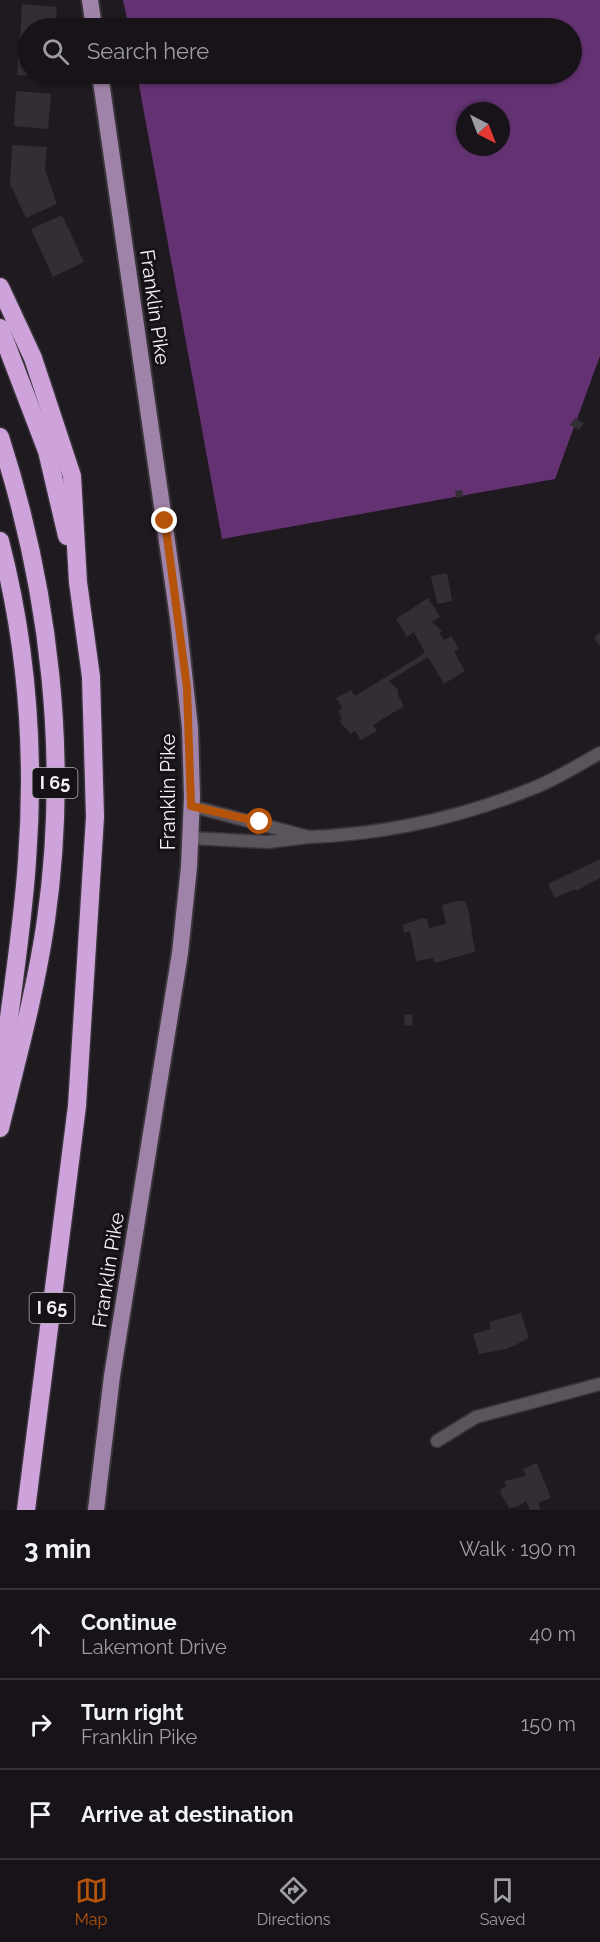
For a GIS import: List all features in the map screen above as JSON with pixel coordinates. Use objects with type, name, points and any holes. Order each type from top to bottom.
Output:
[{"type":"highway","points":[[0,287],[8,330]]},
{"type":"highway","name":"I 65","points":[[8,330],[33,358],[72,476],[78,582],[91,677],[95,817],[77,1106],[27,1510]]},
{"type":"highway","name":"I 65","points":[[0,437],[27,533],[41,601],[52,692],[55,785],[52,864],[46,922],[23,1034],[0,1128]]},
{"type":"highway","points":[[0,541],[20,643],[28,719],[29,787],[22,915],[0,1086]]},
{"type":"main road","points":[[90,0],[93,18]]},
{"type":"main road","name":"Franklin Pike","points":[[96,1510],[112,1376],[178,964],[191,806],[190,728],[180,630],[101,84]]},
{"type":"street","points":[[190,838],[268,842],[373,833],[458,814],[533,788],[600,753]]},
{"type":"street","points":[[191,806],[309,837]]},
{"type":"street","points":[[437,1441],[476,1417],[600,1384]]},
{"type":"shaded area","points":[[123,0],[600,0],[600,356],[555,479],[222,539],[139,84],[582,84],[582,18],[127,18]]},
{"type":"building","points":[[22,4],[57,7],[56,18],[21,18]]},
{"type":"building","points":[[16,91],[51,94],[48,129],[14,126]]},
{"type":"building","points":[[12,145],[47,147],[45,170],[57,204],[26,218],[10,184]]},
{"type":"building","points":[[62,215],[84,262],[53,277],[31,229]]},
{"type":"building","points":[[575,418],[584,423],[579,430],[570,425]]},
{"type":"building","points":[[462,490],[463,497],[456,498],[455,491]]},
{"type":"building","points":[[447,573],[452,601],[437,604],[431,576]]},
{"type":"building","points":[[428,598],[440,617],[432,622],[442,631],[439,633],[444,640],[451,636],[459,649],[454,652],[465,671],[444,684],[428,657],[389,681],[398,690],[404,706],[373,725],[377,731],[361,740],[355,731],[351,734],[340,722],[342,718],[338,711],[342,708],[336,698],[351,690],[355,696],[425,653],[414,632],[407,637],[396,619]]},
{"type":"building","points":[[600,632],[600,646],[594,638]]},
{"type":"building","points":[[600,859],[600,878],[576,891],[575,889],[555,898],[548,884]]},
{"type":"building","points":[[465,901],[469,913],[475,952],[434,963],[433,958],[416,961],[410,931],[404,933],[403,925],[422,918],[427,919],[429,928],[446,924],[442,905]]},
{"type":"building","points":[[412,1014],[413,1025],[405,1026],[404,1015]]},
{"type":"building","points":[[521,1313],[529,1338],[507,1349],[479,1354],[473,1334],[491,1329],[489,1322]]},
{"type":"building","points":[[537,1463],[551,1498],[538,1503],[541,1510],[530,1510],[526,1501],[517,1507],[509,1508],[500,1489],[506,1487],[504,1481],[526,1476],[523,1469]]},
{"type":"route","points":[[165,521],[187,688],[191,806],[260,822]]}]
